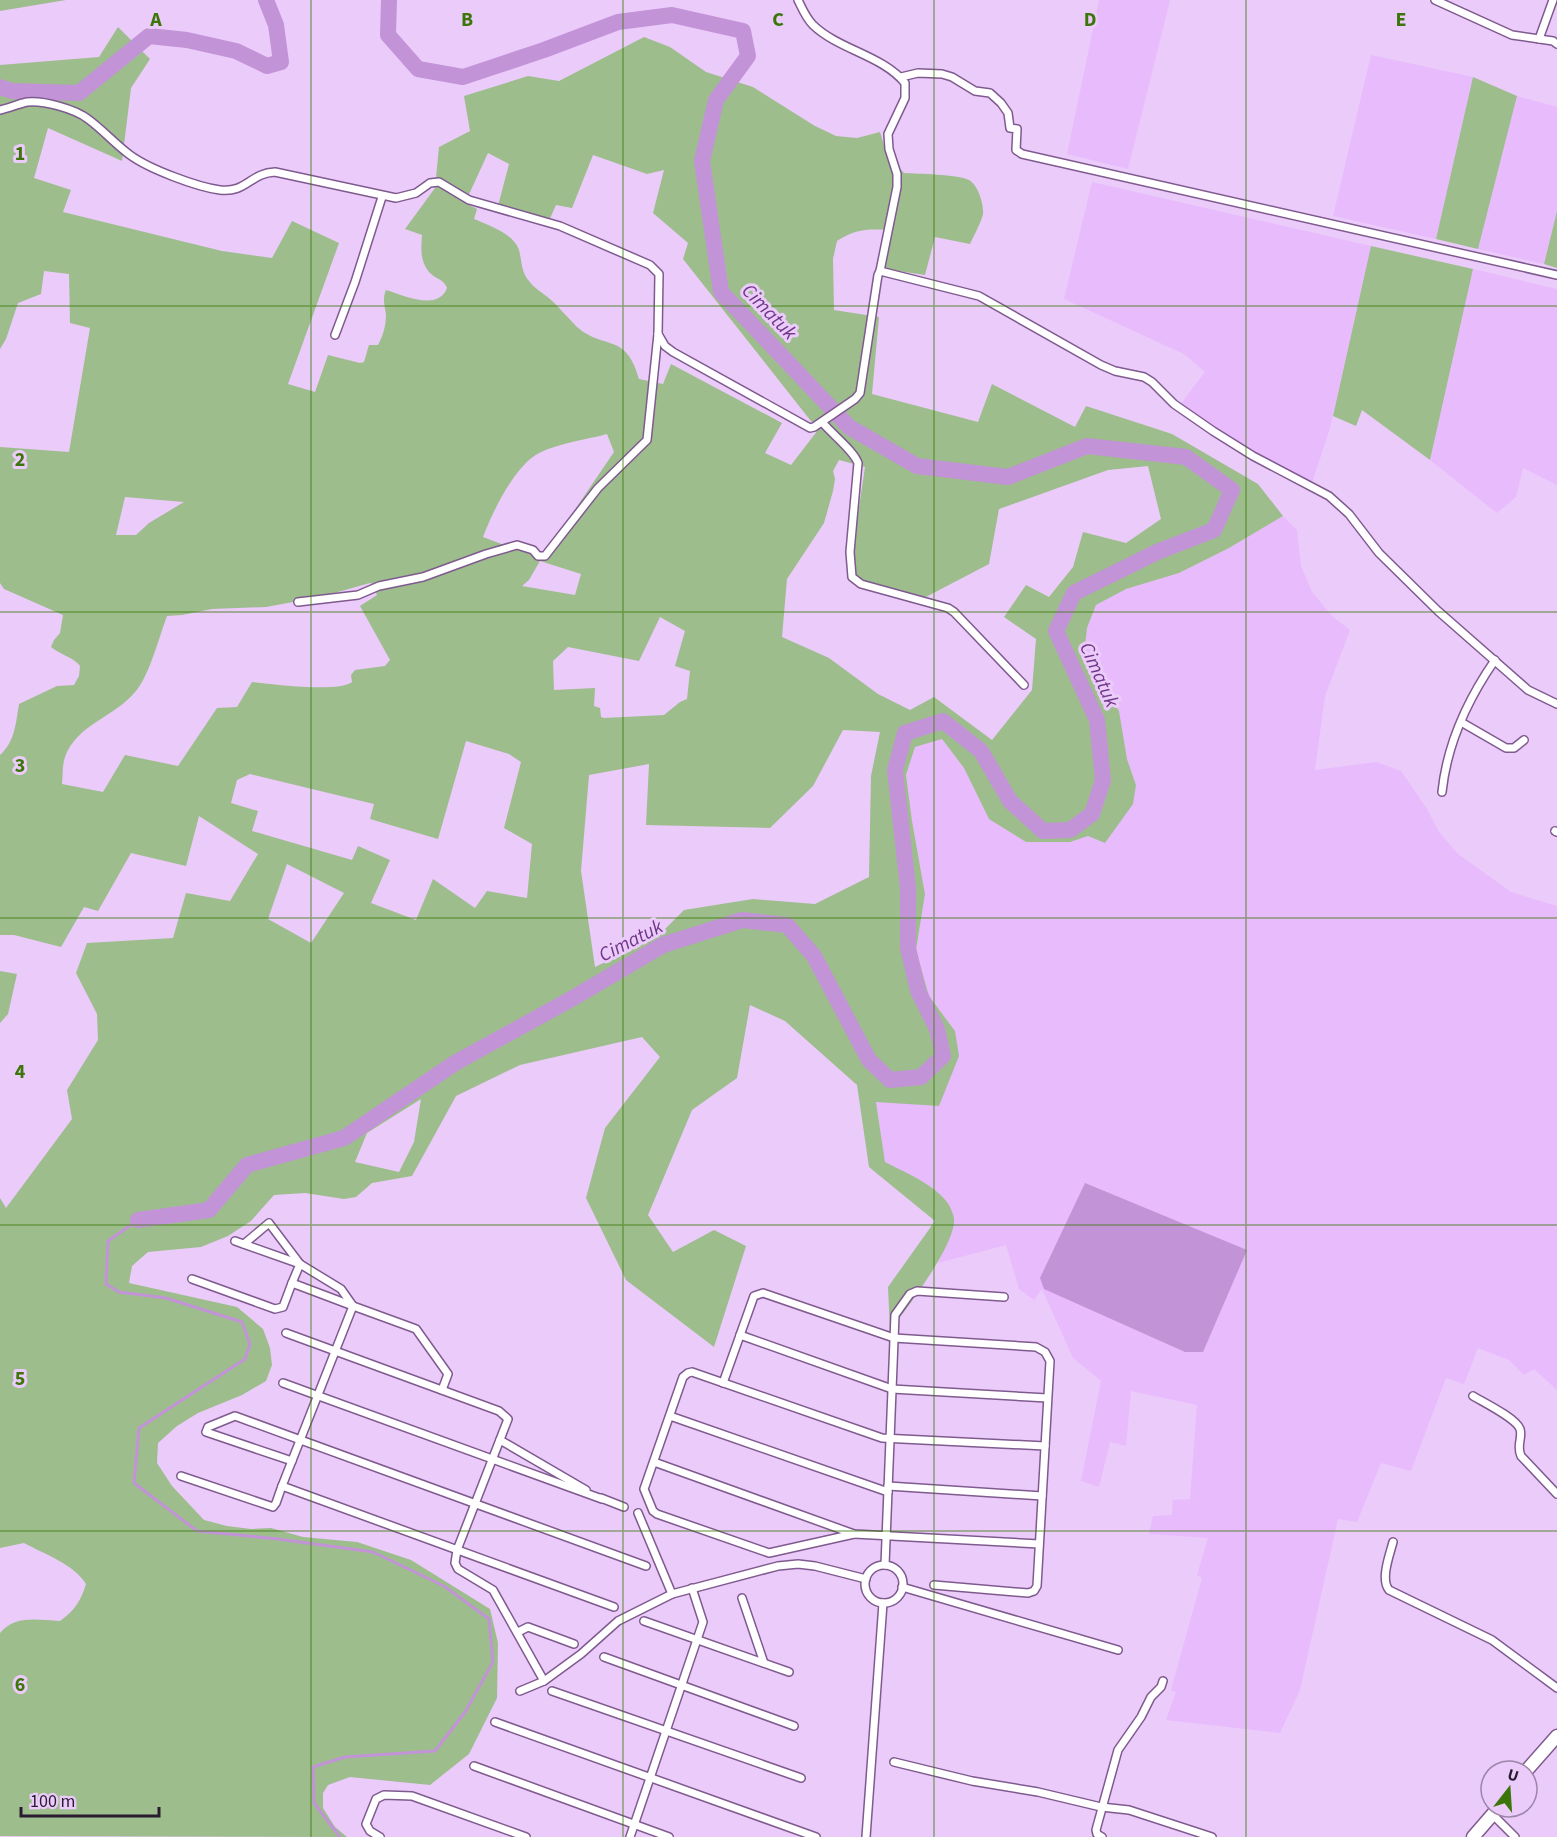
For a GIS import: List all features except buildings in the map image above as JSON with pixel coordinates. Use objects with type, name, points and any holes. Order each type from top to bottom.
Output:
[{"type":"main road","points":[[1537,1759],[1557,1736]]},
{"type":"main road","points":[[1473,1837],[1489,1819]]},
{"type":"street","points":[[658,334],[665,346],[674,352],[805,426],[814,427],[824,421],[860,393],[878,275],[897,187],[897,174],[889,149],[888,134],[905,98],[905,83],[901,77],[813,25],[798,0]]},
{"type":"street","points":[[1435,0],[1512,35],[1553,41],[1557,45]]},
{"type":"street","points":[[1539,39],[1553,0]]},
{"type":"street","points":[[901,77],[918,73],[942,74],[952,77],[975,91],[990,93],[1008,113],[1008,126],[1017,129],[1016,150],[1022,154],[1557,275]]},
{"type":"street","points":[[0,110],[32,102],[69,109],[87,118],[131,156],[150,167],[218,190],[232,191],[242,188],[263,172],[275,172],[382,197],[396,198],[416,193],[430,183],[439,182],[469,200],[560,226],[650,265],[659,274],[658,334],[648,440],[598,488],[545,555],[538,556],[533,550],[517,545],[423,577],[379,586],[358,595],[298,602]]},
{"type":"street","points":[[335,335],[355,282],[382,197]]},
{"type":"street","points":[[880,271],[979,296],[1101,365],[1115,371],[1138,375],[1152,382],[1174,404],[1213,431],[1334,500],[1349,514],[1379,553],[1409,584],[1528,690],[1557,704]]},
{"type":"street","points":[[824,421],[835,437],[856,456],[858,464],[850,552],[852,577],[861,584],[948,608],[1024,685]]},
{"type":"street","points":[[1442,792],[1444,766],[1461,722],[1479,682],[1495,660]]},
{"type":"street","points":[[1461,722],[1506,748],[1514,748],[1524,740]]},
{"type":"street","points":[[244,1244],[269,1223],[300,1264]]},
{"type":"street","points":[[235,1241],[300,1264],[341,1289],[353,1306]]},
{"type":"street","points":[[192,1279],[275,1309],[283,1307],[300,1264]]},
{"type":"street","points":[[292,1283],[416,1329],[448,1374],[442,1390]]},
{"type":"street","points":[[885,1565],[896,1315],[910,1294],[916,1291],[1004,1297]]},
{"type":"street","points":[[723,1383],[754,1296],[763,1293],[894,1338],[1036,1347],[1045,1352],[1050,1361],[1034,1591],[1028,1593],[934,1585]]},
{"type":"street","points":[[181,1476],[273,1506],[353,1306]]},
{"type":"street","points":[[286,1333],[499,1411],[508,1419],[457,1550],[455,1563],[458,1569],[493,1590],[544,1680]]},
{"type":"street","points":[[740,1335],[892,1389],[1047,1398]]},
{"type":"street","points":[[1039,1544],[854,1534],[769,1553],[657,1514],[644,1489],[683,1377],[692,1372],[882,1438],[1045,1446]]},
{"type":"street","points":[[283,1383],[624,1507]]},
{"type":"street","points":[[1473,1396],[1517,1423],[1521,1431],[1518,1449],[1521,1456],[1557,1494]]},
{"type":"street","points":[[292,1461],[206,1432],[208,1427],[235,1416],[646,1566]]},
{"type":"street","points":[[670,1416],[888,1489],[1042,1496]]},
{"type":"street","points":[[500,1440],[602,1499]]},
{"type":"street","points":[[654,1462],[854,1534]]},
{"type":"street","points":[[282,1486],[614,1607]]},
{"type":"street","points":[[638,1514],[672,1594]]},
{"type":"street","points":[[1393,1542],[1385,1579],[1389,1590],[1492,1640],[1557,1688]]},
{"type":"street","points":[[520,1691],[544,1680],[581,1654],[618,1621],[672,1594],[778,1566],[798,1564],[866,1579]]},
{"type":"street","points":[[885,1565],[896,1570],[902,1581],[902,1587],[896,1599],[883,1602],[871,1598],[867,1592],[866,1579],[873,1569],[885,1565]]},
{"type":"street","points":[[902,1587],[1118,1650]]},
{"type":"street","points":[[630,1837],[703,1622],[692,1588]]},
{"type":"street","points":[[742,1598],[764,1663]]},
{"type":"street","points":[[866,1837],[883,1602]]},
{"type":"street","points":[[644,1621],[789,1672]]},
{"type":"street","points":[[518,1632],[528,1627],[574,1644]]},
{"type":"street","points":[[604,1658],[794,1726]]},
{"type":"street","points":[[1102,1837],[1097,1834],[1096,1830],[1118,1750],[1163,1681]]},
{"type":"street","points":[[552,1691],[801,1778]]},
{"type":"street","points":[[495,1722],[816,1837]]},
{"type":"street","points":[[894,1762],[972,1781],[1038,1792],[1101,1807],[1129,1810],[1212,1837]]},
{"type":"street","points":[[474,1766],[669,1837]]},
{"type":"street","points":[[380,1837],[370,1831],[366,1824],[376,1798],[384,1795],[412,1796],[526,1837]]},
{"type":"street","points":[[1502,1819],[1515,1837]]},
{"type":"shaded area","points":[[1099,0],[1170,0],[1128,169],[1067,154]]},
{"type":"shaded area","points":[[1371,55],[1473,77],[1436,239],[1333,216]]},
{"type":"shaded area","points":[[1517,96],[1557,107],[1557,211],[1544,264],[1478,249]]},
{"type":"shaded area","points":[[1092,182],[1371,246],[1330,428],[1311,486],[1179,406],[1205,372],[1184,354],[1064,299]]},
{"type":"shaded area","points":[[1473,269],[1557,289],[1557,485],[1523,468],[1516,497],[1497,513],[1430,460]]},
{"type":"shaded area","points":[[1283,516],[1297,530],[1301,566],[1312,592],[1332,616],[1350,630],[1325,696],[1315,770],[1376,762],[1401,771],[1427,809],[1439,832],[1458,854],[1511,892],[1557,906],[1557,1390],[1534,1369],[1524,1375],[1509,1360],[1478,1348],[1464,1384],[1446,1378],[1411,1471],[1381,1463],[1357,1522],[1338,1519],[1300,1690],[1280,1733],[1166,1720],[1176,1692],[1171,1690],[1202,1578],[1197,1575],[1208,1538],[1149,1534],[1153,1516],[1172,1515],[1173,1500],[1190,1499],[1197,1405],[1131,1391],[1126,1446],[1110,1442],[1099,1487],[1081,1481],[1101,1381],[1073,1358],[1042,1289],[1034,1300],[1019,1289],[1006,1245],[938,1263],[952,1231],[954,1219],[948,1203],[930,1186],[885,1162],[876,1101],[939,1106],[955,1031],[929,996],[916,950],[925,894],[906,775],[915,747],[942,739],[964,768],[989,819],[1070,842],[1088,836],[1136,785],[1127,759],[1119,711],[1097,677],[1085,647],[1087,628],[1096,605],[1126,589],[1179,573],[1229,548]]},
{"type":"shaded area","points":[[1085,1183],[1247,1250],[1203,1352],[1185,1352],[1044,1289],[1040,1278]]},
{"type":"green space","points":[[0,0],[66,0],[0,11]]},
{"type":"green space","points":[[118,27],[150,59],[131,88],[122,161],[48,128],[34,178],[71,190],[63,212],[222,251],[272,258],[292,221],[339,243],[288,384],[315,392],[328,355],[364,362],[369,345],[378,345],[383,334],[386,319],[384,299],[386,290],[410,298],[428,300],[436,299],[447,288],[429,272],[424,264],[421,250],[422,235],[405,229],[435,188],[439,147],[470,131],[464,96],[528,76],[559,81],[644,37],[670,47],[706,72],[753,87],[815,126],[836,136],[857,138],[880,132],[887,155],[904,173],[963,178],[972,182],[978,190],[983,214],[970,244],[935,237],[925,275],[885,269],[891,230],[863,230],[837,241],[833,259],[834,310],[879,317],[872,394],[978,422],[992,384],[1075,427],[1086,406],[1172,434],[1258,484],[1283,516],[1229,548],[1179,573],[1126,589],[1096,605],[1087,628],[1085,647],[1097,677],[1119,711],[1127,759],[1136,785],[1133,804],[1105,843],[1088,836],[1070,842],[1026,842],[989,819],[964,768],[942,739],[915,747],[906,775],[925,894],[916,950],[929,996],[955,1031],[959,1056],[939,1106],[876,1102],[885,1162],[934,1189],[948,1204],[954,1219],[947,1244],[939,1260],[890,1331],[888,1287],[935,1221],[869,1167],[857,1085],[785,1021],[750,1005],[737,1078],[692,1110],[648,1215],[673,1252],[714,1230],[746,1246],[714,1347],[626,1280],[586,1198],[605,1128],[660,1057],[642,1037],[520,1065],[456,1096],[412,1176],[372,1183],[356,1197],[344,1199],[305,1193],[274,1195],[251,1221],[228,1236],[201,1247],[148,1252],[132,1266],[129,1283],[237,1307],[263,1329],[270,1348],[272,1365],[266,1381],[242,1395],[198,1413],[177,1426],[158,1443],[157,1463],[172,1486],[204,1520],[251,1529],[271,1528],[303,1537],[357,1542],[411,1560],[490,1609],[498,1643],[497,1698],[469,1754],[430,1785],[350,1777],[328,1785],[323,1793],[323,1808],[335,1827],[347,1837],[0,1836],[0,1633],[6,1627],[20,1621],[60,1621],[76,1605],[86,1584],[66,1565],[24,1543],[0,1548],[0,1198],[6,1208],[72,1119],[67,1090],[98,1040],[97,1014],[76,973],[87,943],[173,938],[186,893],[230,901],[258,854],[199,816],[186,866],[131,853],[98,911],[84,907],[61,947],[14,935],[0,935],[0,755],[12,738],[19,704],[57,686],[74,685],[79,676],[80,666],[51,647],[60,633],[63,615],[4,589],[0,583],[0,447],[69,452],[90,328],[70,323],[69,274],[44,271],[41,294],[18,303],[6,339],[0,349],[0,65],[99,57]],"holes":[[[488,153],[509,164],[498,206],[548,223],[556,205],[572,208],[593,155],[647,174],[664,170],[653,213],[688,243],[683,259],[818,430],[791,465],[765,453],[782,423],[671,364],[663,384],[639,379],[634,364],[627,354],[613,344],[595,338],[576,326],[550,299],[531,284],[526,278],[519,250],[512,239],[474,219],[477,209],[465,203]],[[607,434],[614,452],[540,561],[534,554],[483,537],[505,490],[521,468],[539,453],[564,444]],[[839,460],[865,467],[850,568],[861,584],[922,599],[989,564],[999,509],[1108,470],[1148,466],[1161,519],[1126,543],[1083,532],[1073,567],[1049,597],[1026,585],[1004,617],[1036,639],[1032,690],[992,740],[934,697],[910,710],[878,694],[829,658],[782,637],[787,579],[824,523],[835,479],[833,471]],[[125,497],[184,502],[149,523],[136,535],[116,535]],[[540,561],[581,574],[575,595],[522,586],[529,580]],[[373,584],[377,595],[360,606],[390,660],[385,666],[355,670],[351,675],[352,682],[333,687],[252,682],[237,707],[217,708],[178,766],[125,755],[103,792],[62,784],[64,760],[78,736],[127,701],[140,685],[149,667],[167,616],[212,609],[266,607]],[[660,617],[685,631],[675,666],[690,671],[687,699],[664,715],[604,718],[601,717],[600,708],[594,706],[595,688],[554,690],[553,661],[568,647],[639,661]],[[843,730],[880,732],[871,776],[869,877],[815,904],[753,899],[684,910],[657,937],[595,967],[581,871],[589,775],[649,764],[646,825],[770,828],[813,786]],[[466,741],[509,754],[521,762],[504,828],[532,844],[527,898],[487,891],[475,908],[433,879],[416,920],[371,903],[390,860],[358,846],[352,860],[252,831],[258,811],[231,803],[237,780],[250,774],[374,804],[370,819],[438,839]],[[287,864],[344,893],[311,943],[268,919]],[[421,1099],[414,1142],[399,1172],[355,1162],[367,1133]]]},
{"type":"green space","points":[[1473,77],[1517,96],[1478,249],[1436,239]]},
{"type":"green space","points":[[1557,211],[1557,268],[1544,264]]},
{"type":"green space","points":[[1371,246],[1473,269],[1430,460],[1362,410],[1356,426],[1333,416]]},
{"type":"green space","points":[[0,971],[17,974],[8,1014],[0,1023]]},
{"type":"waterway","name":"Cimatuk","points":[[0,87],[12,91],[79,93],[149,36],[187,40],[236,51],[267,66],[281,62],[276,25],[266,0]]},
{"type":"waterway","name":"Cimatuk","points":[[138,1220],[209,1210],[247,1165],[344,1138],[455,1063],[663,945],[742,920],[787,925],[814,956],[869,1060],[890,1080],[921,1077],[943,1056],[937,1029],[918,991],[908,948],[908,888],[895,770],[905,733],[943,721],[981,751],[1010,801],[1043,831],[1070,830],[1092,814],[1103,780],[1097,720],[1056,631],[1074,593],[1157,552],[1214,530],[1232,490],[1186,457],[1087,446],[1008,477],[917,466],[849,427],[721,292],[702,161],[716,100],[748,56],[743,31],[672,15],[618,22],[463,77],[418,69],[388,35],[389,0]]},
{"type":"waterway","points":[[138,1220],[108,1241],[106,1284],[119,1292],[166,1298],[242,1322],[250,1344],[245,1359],[139,1428],[134,1483],[197,1531],[373,1552],[444,1586],[489,1619],[493,1662],[465,1712],[435,1751],[345,1757],[313,1767],[314,1803],[340,1837]]}]
